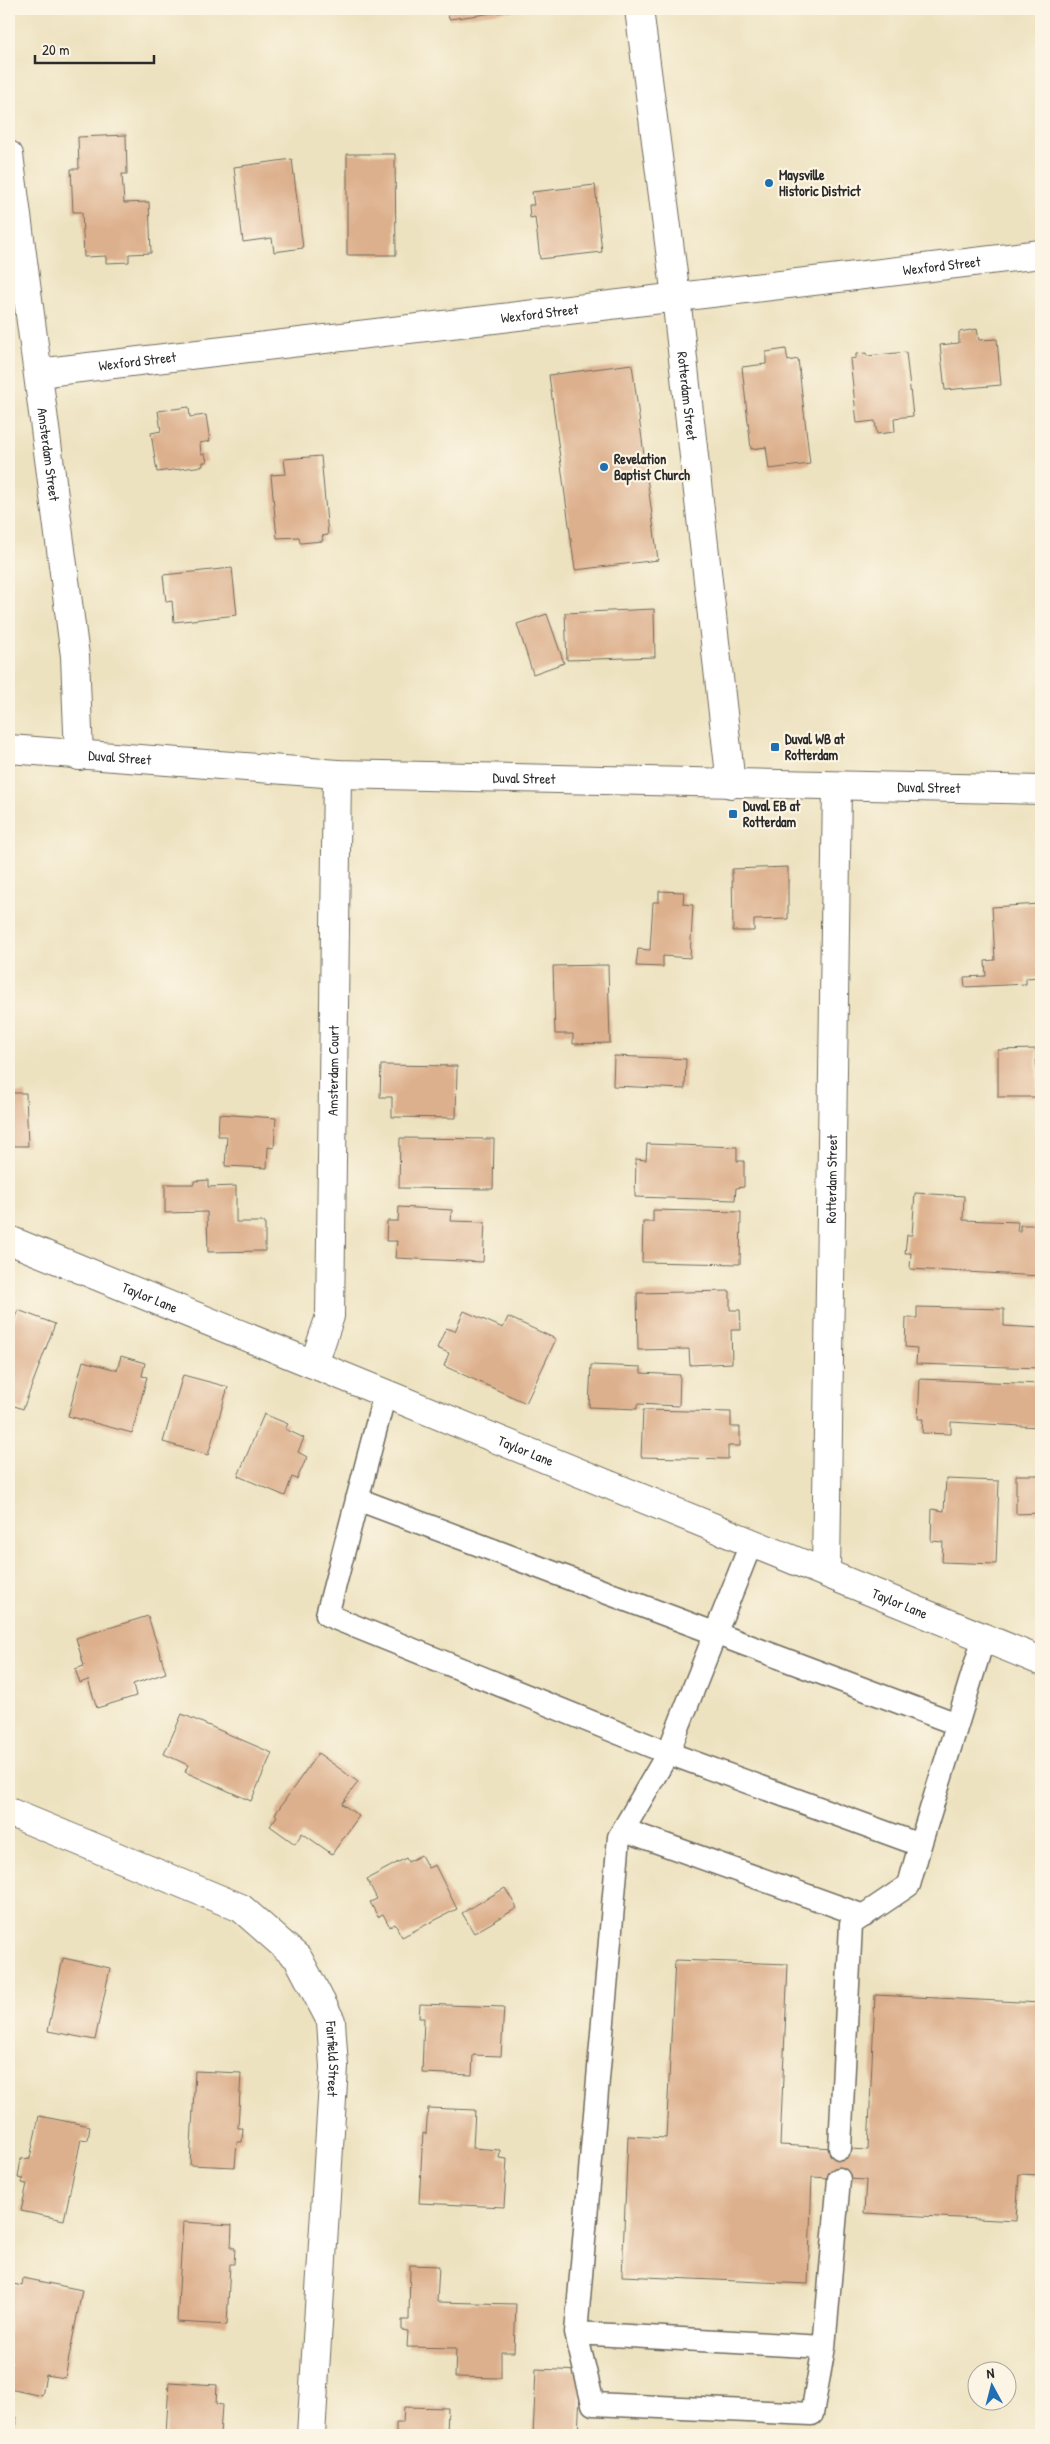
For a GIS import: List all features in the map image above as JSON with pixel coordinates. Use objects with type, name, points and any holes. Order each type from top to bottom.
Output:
[{"type":"street","name":"Rotterdam Street","points":[[639,9],[676,297],[731,784]]},
{"type":"street","name":"Amsterdam Street","points":[[9,155],[75,656],[79,756]]},
{"type":"street","name":"Wexford Street","points":[[38,373],[1041,254]]},
{"type":"street","name":"Duval Street","points":[[9,749],[79,756],[337,774],[1041,790]]},
{"type":"street","name":"Amsterdam Court","points":[[314,1364],[330,1316],[337,774]]},
{"type":"street","name":"Rotterdam Street","points":[[826,1571],[837,786]]},
{"type":"street","name":"Taylor Lane","points":[[9,1240],[826,1571],[1041,1661]]},
{"type":"street","name":"Fairfield Street","points":[[9,1812],[242,1908],[298,1958],[331,2021],[334,2067],[312,2435]]},
{"type":"lane","points":[[385,1393],[327,1615],[668,1753],[920,1845]]},
{"type":"lane","points":[[357,1499],[958,1724]]},
{"type":"lane","points":[[752,1541],[668,1753],[619,1838],[576,2334],[593,2404],[812,2414],[824,2347],[839,2179]]},
{"type":"lane","points":[[840,2148],[851,1924],[909,1885],[984,1637]]},
{"type":"lane","points":[[624,1830],[864,1916]]},
{"type":"lane","points":[[576,2334],[824,2347]]},
{"type":"building","points":[[447,9],[516,9],[516,10],[449,19]]},
{"type":"building","points":[[126,135],[127,174],[122,174],[124,203],[149,202],[151,253],[129,254],[129,262],[106,263],[106,256],[84,257],[82,212],[73,212],[71,169],[79,169],[78,137]]},
{"type":"building","points":[[347,154],[395,154],[396,255],[347,255]]},
{"type":"building","points":[[292,159],[303,248],[274,252],[272,238],[243,242],[234,167]]},
{"type":"building","points":[[595,185],[602,252],[540,259],[535,217],[530,218],[529,205],[534,205],[532,192]]},
{"type":"building","points":[[977,329],[979,340],[997,339],[1001,385],[945,390],[940,345],[959,343],[959,332]]},
{"type":"building","points":[[786,349],[788,361],[798,359],[810,464],[769,469],[766,447],[751,449],[742,367],[766,364],[766,352]]},
{"type":"building","points":[[906,352],[913,416],[894,418],[895,432],[877,434],[875,421],[857,423],[850,359],[856,358],[856,354],[866,353],[867,356]]},
{"type":"building","name":"Revelation Baptist Church","points":[[632,364],[658,560],[575,570],[549,375]]},
{"type":"building","points":[[189,407],[190,417],[206,415],[210,441],[200,443],[201,454],[205,454],[207,462],[203,462],[203,466],[157,472],[151,433],[161,431],[158,411]]},
{"type":"building","points":[[321,456],[328,535],[322,536],[323,541],[300,543],[299,537],[277,538],[271,475],[286,474],[284,459]]},
{"type":"building","points":[[232,568],[237,615],[174,622],[172,601],[166,602],[163,575]]},
{"type":"building","points":[[654,609],[655,657],[567,660],[565,613]]},
{"type":"building","points":[[547,614],[564,663],[533,674],[517,624]]},
{"type":"building","points":[[788,867],[788,919],[754,920],[754,931],[733,931],[732,869]]},
{"type":"building","points":[[659,891],[684,892],[683,904],[693,905],[690,958],[663,956],[663,967],[636,966],[638,949],[650,950],[653,902],[659,902]]},
{"type":"building","points":[[1040,904],[1041,977],[1026,978],[1026,984],[965,987],[964,977],[986,976],[985,961],[995,960],[992,907]]},
{"type":"building","points":[[608,965],[610,1043],[573,1044],[573,1034],[555,1034],[553,966]]},
{"type":"building","points":[[1036,1049],[1037,1097],[998,1097],[998,1050]]},
{"type":"building","points":[[614,1056],[686,1059],[685,1089],[613,1086]]},
{"type":"building","points":[[381,1065],[457,1066],[456,1118],[392,1117],[392,1097],[380,1097]]},
{"type":"building","points":[[9,1093],[26,1093],[28,1146],[9,1146]]},
{"type":"building","points":[[219,1114],[276,1118],[274,1148],[268,1147],[267,1168],[225,1166],[227,1136],[218,1136]]},
{"type":"building","points":[[400,1138],[494,1139],[493,1189],[399,1188]]},
{"type":"building","points":[[647,1144],[737,1147],[737,1161],[744,1161],[744,1187],[736,1188],[735,1200],[635,1197],[636,1159],[646,1160]]},
{"type":"building","points":[[208,1180],[208,1187],[236,1186],[236,1222],[265,1222],[265,1251],[208,1252],[207,1212],[165,1213],[165,1184],[194,1184],[194,1181]]},
{"type":"building","points":[[915,1193],[964,1196],[963,1220],[1018,1222],[1017,1231],[1020,1231],[1020,1225],[1041,1225],[1041,1276],[910,1269],[911,1253],[905,1253],[907,1235],[912,1235]]},
{"type":"building","points":[[399,1207],[452,1210],[451,1221],[485,1222],[483,1262],[395,1258],[397,1241],[386,1241],[387,1221],[398,1221]]},
{"type":"building","points":[[653,1210],[741,1212],[740,1264],[642,1262],[643,1222],[653,1222]]},
{"type":"building","points":[[730,1291],[730,1310],[740,1310],[741,1330],[731,1330],[732,1363],[690,1365],[689,1349],[638,1350],[637,1293]]},
{"type":"building","points":[[917,1307],[1004,1309],[1004,1326],[1041,1328],[1041,1368],[916,1364],[917,1348],[905,1347],[906,1318],[917,1318]]},
{"type":"building","points":[[18,1310],[55,1324],[23,1409],[9,1404],[9,1333]]},
{"type":"building","points":[[464,1311],[503,1328],[508,1317],[556,1339],[526,1403],[444,1366],[449,1353],[437,1348],[446,1328],[455,1331]]},
{"type":"building","points":[[121,1356],[145,1363],[142,1376],[147,1377],[132,1433],[68,1416],[83,1361],[117,1370]]},
{"type":"building","points":[[591,1365],[641,1367],[641,1373],[680,1375],[679,1406],[637,1404],[637,1409],[589,1407]]},
{"type":"building","points":[[183,1375],[228,1387],[208,1455],[163,1442]]},
{"type":"building","points":[[920,1379],[1040,1384],[1039,1427],[951,1422],[951,1434],[922,1433],[923,1419],[918,1419]]},
{"type":"building","points":[[643,1410],[731,1412],[731,1427],[740,1427],[740,1446],[728,1446],[728,1459],[641,1457]]},
{"type":"building","points":[[264,1414],[288,1424],[285,1429],[304,1438],[298,1452],[307,1457],[297,1479],[292,1477],[285,1496],[238,1476]]},
{"type":"building","points":[[1016,1475],[1041,1475],[1041,1513],[1016,1514]]},
{"type":"building","points":[[946,1479],[999,1481],[996,1564],[942,1562],[943,1542],[931,1541],[932,1509],[944,1511]]},
{"type":"building","points":[[148,1616],[166,1673],[133,1684],[136,1696],[97,1708],[88,1680],[80,1683],[75,1669],[84,1666],[76,1638]]},
{"type":"building","points":[[182,1714],[272,1753],[251,1801],[185,1772],[188,1765],[164,1754]]},
{"type":"building","points":[[318,1753],[358,1782],[342,1804],[359,1816],[332,1854],[302,1833],[295,1844],[270,1826],[277,1816],[275,1814]]},
{"type":"building","points":[[421,1855],[428,1868],[435,1865],[457,1909],[402,1937],[395,1924],[390,1927],[383,1914],[378,1917],[370,1902],[377,1899],[367,1879],[406,1858],[408,1862]]},
{"type":"building","points":[[505,1888],[517,1908],[474,1933],[462,1913]]},
{"type":"building","points":[[63,1958],[110,1968],[95,2040],[48,2031]]},
{"type":"building","points":[[675,1960],[788,1964],[780,2145],[868,2150],[875,1995],[1041,2003],[1041,2175],[1019,2174],[1016,2221],[864,2213],[866,2180],[812,2177],[808,2284],[622,2276],[628,2136],[666,2138]]},
{"type":"building","points":[[420,2004],[504,2007],[501,2056],[473,2055],[472,2075],[422,2073],[424,2018],[419,2018]]},
{"type":"building","points":[[195,2071],[241,2073],[238,2128],[243,2128],[242,2142],[237,2142],[235,2167],[190,2165]]},
{"type":"building","points":[[428,2108],[475,2110],[473,2148],[500,2150],[499,2158],[507,2159],[504,2207],[419,2203],[423,2133],[426,2134]]},
{"type":"building","points":[[39,2116],[90,2126],[88,2140],[81,2139],[64,2220],[21,2211],[27,2184],[22,2183],[23,2179],[18,2178],[21,2159],[30,2158]]},
{"type":"building","points":[[183,2222],[232,2225],[231,2248],[235,2248],[234,2264],[230,2264],[227,2325],[177,2322]]},
{"type":"building","points":[[410,2265],[439,2266],[437,2302],[516,2304],[514,2352],[501,2352],[501,2378],[455,2377],[456,2348],[407,2347],[408,2331],[402,2330],[402,2320],[409,2320]]},
{"type":"building","points":[[23,2278],[82,2290],[65,2378],[46,2375],[42,2396],[9,2389],[11,2365],[9,2365],[9,2283],[22,2286]]},
{"type":"building","points":[[536,2369],[581,2371],[578,2435],[533,2435]]},
{"type":"building","points":[[169,2382],[217,2385],[216,2404],[222,2405],[220,2435],[166,2435]]},
{"type":"building","points":[[404,2407],[448,2408],[447,2435],[396,2435],[396,2423],[403,2423]]},
{"type":"building","points":[[9,2416],[17,2417],[13,2435],[9,2435]]},
{"type":"place","name":"Maysville Historic District","points":[[769,183]]},
{"type":"place","name":"Revelation Baptist Church","points":[[604,467]]},
{"type":"place","name":"Duval WB at Rotterdam","points":[[775,747]]},
{"type":"place","name":"Duval EB at Rotterdam","points":[[733,814]]}]
